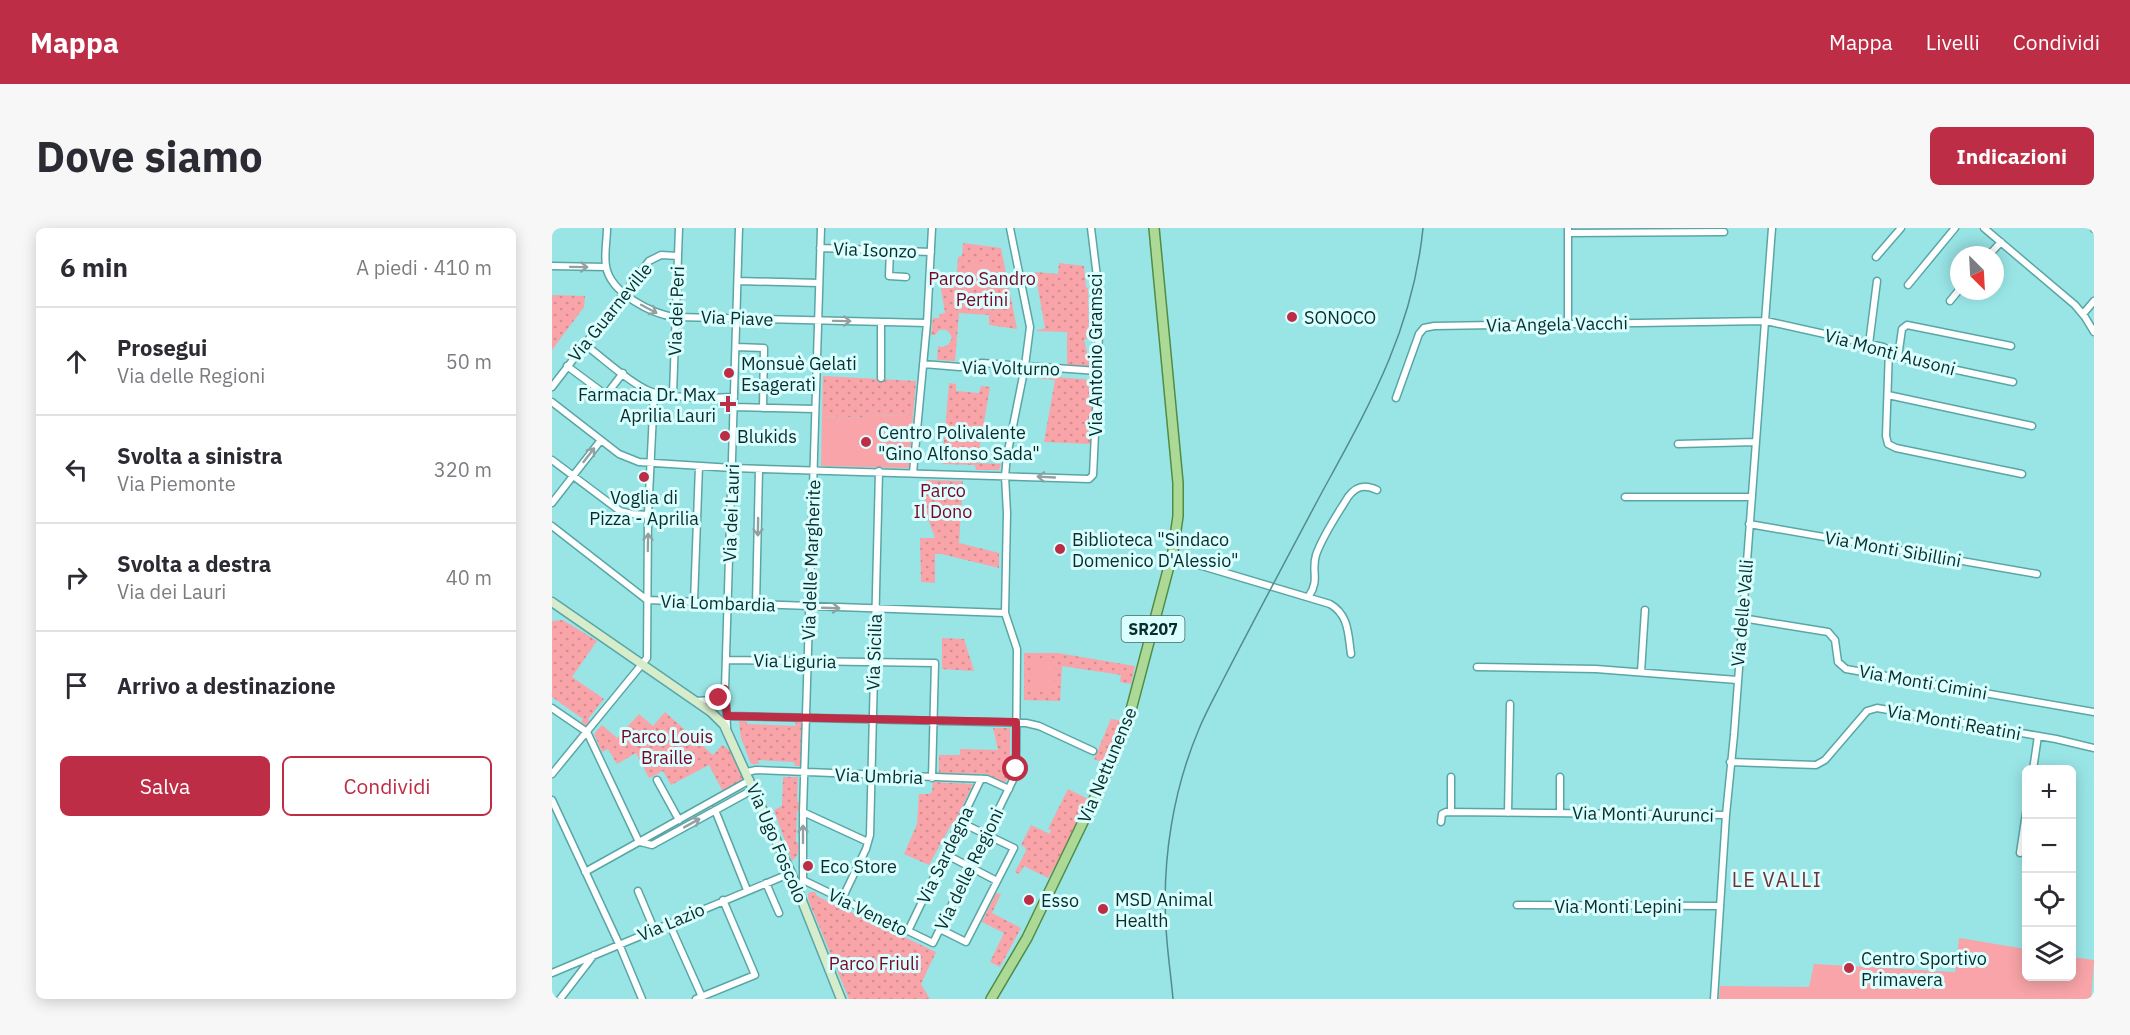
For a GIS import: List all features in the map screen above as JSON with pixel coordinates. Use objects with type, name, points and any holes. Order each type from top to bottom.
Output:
[{"type":"main road","name":"Via Nettunense","points":[[991,999],[1027,938],[1122,738],[1137,694],[1172,556],[1178,516],[1178,483],[1154,228]]},
{"type":"street","points":[[552,266],[606,267],[607,228]]},
{"type":"street","name":"Via dei Peri","points":[[673,394],[680,228]]},
{"type":"street","name":"Via dei Lauri","points":[[727,728],[725,689],[739,228]]},
{"type":"street","name":"Via delle Margherite","points":[[798,891],[803,880],[807,661],[821,228]]},
{"type":"street","points":[[913,472],[927,323],[932,228]]},
{"type":"street","name":"Via delle Regioni","points":[[933,943],[1016,772],[1017,649],[1005,613],[1005,476],[1025,366],[1029,321],[1010,228]]},
{"type":"street","name":"Via Antonio Gramsci","points":[[1005,476],[1087,479],[1093,475],[1098,371],[1098,285],[1091,228]]},
{"type":"street","name":"Via delle Valli","points":[[1714,999],[1726,815],[1772,228]]},
{"type":"street","points":[[1876,257],[1901,228]]},
{"type":"street","points":[[1908,285],[1955,228]]},
{"type":"street","points":[[1984,228],[2083,314],[2094,332]]},
{"type":"street","points":[[1568,324],[1568,231],[1724,232]]},
{"type":"street","points":[[1997,246],[2001,242]]},
{"type":"street","name":"Via Isonzo","points":[[820,248],[930,252]]},
{"type":"street","points":[[890,250],[889,276],[906,277]]},
{"type":"street","name":"Via Guarneville","points":[[552,387],[652,259],[661,255],[678,256]]},
{"type":"street","name":"Via Piave","points":[[606,267],[612,281],[624,293],[650,310],[676,317],[927,323]]},
{"type":"street","points":[[738,281],[819,284]]},
{"type":"street","points":[[1869,344],[1877,281]]},
{"type":"street","points":[[2083,314],[2094,301]]},
{"type":"street","name":"Via Angela Vacchi","points":[[1396,398],[1419,334],[1427,327],[1766,321]]},
{"type":"street","name":"Via Monti Ausoni","points":[[1766,321],[1888,349],[1898,357],[2013,382]]},
{"type":"street","points":[[881,322],[881,378]]},
{"type":"street","points":[[1898,357],[1902,329],[1909,325],[2011,346]]},
{"type":"street","points":[[584,344],[643,388],[654,393],[734,398]]},
{"type":"street","points":[[736,347],[764,348],[763,408]]},
{"type":"street","points":[[1888,349],[1886,439],[1890,446],[2022,474]]},
{"type":"street","name":"Via Volturno","points":[[923,364],[960,367],[982,363],[1098,371]]},
{"type":"street","points":[[567,366],[606,395],[623,373]]},
{"type":"street","points":[[552,774],[643,664],[647,655],[648,515],[654,393]]},
{"type":"street","points":[[1888,395],[2032,426]]},
{"type":"street","points":[[552,402],[628,459],[652,463],[759,469],[1005,476]]},
{"type":"street","points":[[734,407],[815,409]]},
{"type":"street","points":[[552,503],[601,440]]},
{"type":"street","points":[[1678,444],[1756,442]]},
{"type":"street","points":[[552,460],[620,511],[648,515]]},
{"type":"street","points":[[694,602],[699,466]]},
{"type":"street","points":[[756,604],[759,469]]},
{"type":"street","name":"Via Sicilia","points":[[842,899],[868,842],[879,471]]},
{"type":"street","points":[[1309,596],[1316,582],[1314,564],[1318,551],[1348,496],[1353,490],[1361,487],[1367,486],[1377,490]]},
{"type":"street","points":[[1625,497],[1752,497]]},
{"type":"street","name":"Via Monti Sibillini","points":[[1749,524],[2037,574]]},
{"type":"street","points":[[552,526],[647,600]]},
{"type":"street","points":[[1172,556],[1330,604],[1342,615],[1347,624],[1351,654]]},
{"type":"street","name":"Via Lombardia","points":[[647,600],[1005,613]]},
{"type":"street","name":"Via Ugo Foscolo","points":[[552,602],[717,716],[727,728],[791,873],[838,998]]},
{"type":"street","points":[[1641,672],[1645,610]]},
{"type":"street","name":"Via Monti Cimini","points":[[1742,618],[1828,632],[1835,640],[1838,662],[1846,669],[2094,712]]},
{"type":"street","name":"Via Liguria","points":[[726,660],[935,663],[933,721]]},
{"type":"street","points":[[1477,667],[1587,669],[1737,680]]},
{"type":"street","points":[[694,700],[713,701],[719,698],[725,689]]},
{"type":"street","points":[[1508,813],[1510,704]]},
{"type":"street","points":[[552,708],[587,732],[639,842]]},
{"type":"street","name":"Via Monti Reatini","points":[[1730,762],[1816,765],[1825,760],[1867,711],[1874,708],[2094,748]]},
{"type":"street","points":[[727,716],[1016,722],[1034,724],[1093,751]]},
{"type":"street","points":[[932,778],[933,721]]},
{"type":"street","points":[[2034,765],[2038,736]]},
{"type":"street","name":"Via Umbria","points":[[750,780],[756,770],[987,779],[1008,789]]},
{"type":"street","points":[[1441,822],[1443,813],[1451,812],[1451,777]]},
{"type":"street","name":"Via Monti Aurunci","points":[[1560,777],[1560,813]]},
{"type":"street","name":"Via Sardegna","points":[[908,931],[981,779]]},
{"type":"street","points":[[657,780],[679,820]]},
{"type":"street","points":[[639,842],[652,845],[715,810],[750,780]]},
{"type":"street","points":[[585,872],[750,780]]},
{"type":"street","points":[[552,800],[642,999]]},
{"type":"street","points":[[715,810],[747,890]]},
{"type":"street","points":[[803,812],[868,842]]},
{"type":"street","name":"Via Monti Aurunci","points":[[1451,812],[1726,815]]},
{"type":"street","points":[[2020,853],[2025,819]]},
{"type":"street","points":[[940,929],[966,942],[1014,848],[960,822]]},
{"type":"street","points":[[945,854],[997,881]]},
{"type":"street","name":"Via Lazio","points":[[552,973],[791,873]]},
{"type":"street","name":"Via Veneto","points":[[803,880],[933,943]]},
{"type":"street","points":[[766,883],[778,913]]},
{"type":"street","points":[[638,891],[654,929]]},
{"type":"street","points":[[669,923],[699,998],[755,975],[723,900]]},
{"type":"street","name":"Via Monti Lepini","points":[[1517,905],[1720,906]]},
{"type":"street","points":[[560,999],[595,955]]},
{"type":"green space","name":"Parco Sandro Pertini","points":[[963,243],[1001,248],[1017,329],[989,325],[989,315],[959,313],[955,361],[937,360],[938,346],[948,345],[952,338],[949,332],[943,329],[931,335],[933,318],[939,318],[940,314],[945,313],[940,283],[956,284],[958,257],[962,256]]},
{"type":"green space","points":[[992,259],[999,294],[980,298],[973,263]]},
{"type":"green space","points":[[1059,263],[1084,266],[1088,288],[1089,339],[1084,339],[1090,366],[1067,365],[1067,332],[1035,331],[1045,328],[1035,272],[1058,274]]},
{"type":"green space","points":[[552,295],[585,296],[584,307],[552,350]]},
{"type":"green space","points":[[1031,371],[1055,372],[1056,377],[1093,380],[1091,444],[1044,442],[1055,380],[1030,377]]},
{"type":"green space","points":[[823,376],[916,381],[913,416],[869,415],[869,418],[822,416]]},
{"type":"green space","points":[[949,383],[956,384],[956,391],[979,393],[981,386],[990,387],[977,463],[1001,464],[999,470],[976,470],[975,465],[942,464]]},
{"type":"green space","name":"Centro Polivalente \"Gino Alfonso Sada\"","points":[[869,415],[913,416],[909,468],[821,466],[822,416],[868,418]]},
{"type":"green space","name":"Parco Il Dono","points":[[926,480],[963,481],[959,543],[999,553],[999,568],[935,554],[935,583],[921,582],[920,538],[935,538],[924,508]]},
{"type":"green space","points":[[563,620],[597,641],[572,677],[604,699],[588,719],[591,722],[587,726],[581,722],[583,719],[552,697],[552,621]]},
{"type":"green space","points":[[942,638],[964,639],[974,671],[942,669]]},
{"type":"green space","points":[[1024,653],[1058,653],[1135,666],[1131,684],[1120,682],[1121,675],[1062,666],[1060,701],[1024,700]]},
{"type":"green space","points":[[1031,660],[1054,661],[1054,692],[1030,692]]},
{"type":"green space","name":"Parco Louis Braille","points":[[665,712],[713,755],[722,745],[733,753],[744,780],[723,792],[709,765],[671,785],[663,771],[649,778],[636,753],[617,764],[608,749],[602,752],[594,734],[602,725],[617,738],[639,714],[653,726]]},
{"type":"green space","points":[[1111,719],[1126,721],[1108,765],[1094,759]]},
{"type":"green space","points":[[739,721],[746,721],[747,724],[796,726],[795,721],[802,722],[801,766],[795,766],[794,762],[758,760],[759,764],[751,764],[741,738]]},
{"type":"green space","points":[[993,728],[1010,728],[1010,773],[1005,783],[987,774],[939,773],[939,755],[960,755],[960,749],[998,750]]},
{"type":"green space","points":[[783,777],[798,777],[797,801],[800,803],[800,810],[797,811],[796,841],[799,845],[797,856],[792,861],[774,810],[782,806]]},
{"type":"green space","points":[[933,782],[973,784],[954,824],[952,823],[929,865],[904,854],[917,824],[919,794],[932,792]]},
{"type":"green space","points":[[1068,789],[1088,799],[1062,855],[1048,878],[1024,866],[1019,874],[1015,872],[1026,851],[1021,845],[1031,825],[1050,834],[1051,830],[1048,829]]},
{"type":"green space","name":"Parco Friuli","points":[[810,892],[815,892],[817,896],[936,952],[921,984],[930,999],[849,999],[808,899]]},
{"type":"green space","points":[[996,893],[1001,894],[992,913],[1021,928],[1000,967],[990,962],[1004,933],[982,922]]},
{"type":"green space","name":"Centro Sportivo Primavera","points":[[1959,938],[2022,948],[2022,981],[2076,981],[2076,958],[2094,960],[2091,999],[1719,999],[1720,986],[1809,987],[1814,964],[1955,972]]},
{"type":"railway","points":[[1173,999],[1165,901],[1166,876],[1171,826],[1182,776],[1211,704],[1372,398],[1399,334],[1410,300],[1423,228]]},
{"type":"place","name":"SONOCO","points":[[1292,317]]},
{"type":"place","name":"Monsuè Gelati Esagerati","points":[[729,373]]},
{"type":"place","name":"Farmacia Dr. Max Aprilia Lauri","points":[[728,404]]},
{"type":"place","name":"Blukids","points":[[725,436]]},
{"type":"place","name":"Centro Polivalente \"Gino Alfonso Sada\"","points":[[866,442]]},
{"type":"place","name":"Voglia di Pizza - Aprilia","points":[[644,477]]},
{"type":"place","name":"Biblioteca \"Sindaco Domenico D'Alessio\"","points":[[1060,549]]},
{"type":"place","name":"Eco Store","points":[[808,866]]},
{"type":"place","name":"Esso","points":[[1029,900]]},
{"type":"place","name":"MSD Animal Health","points":[[1103,909]]},
{"type":"place","name":"Centro Sportivo Primavera","points":[[1849,968]]},
{"type":"district","name":"LE VALLI","points":[[1777,879]]},
{"type":"route","points":[[719,698],[725,689],[727,716],[1016,722],[1016,769]]}]
